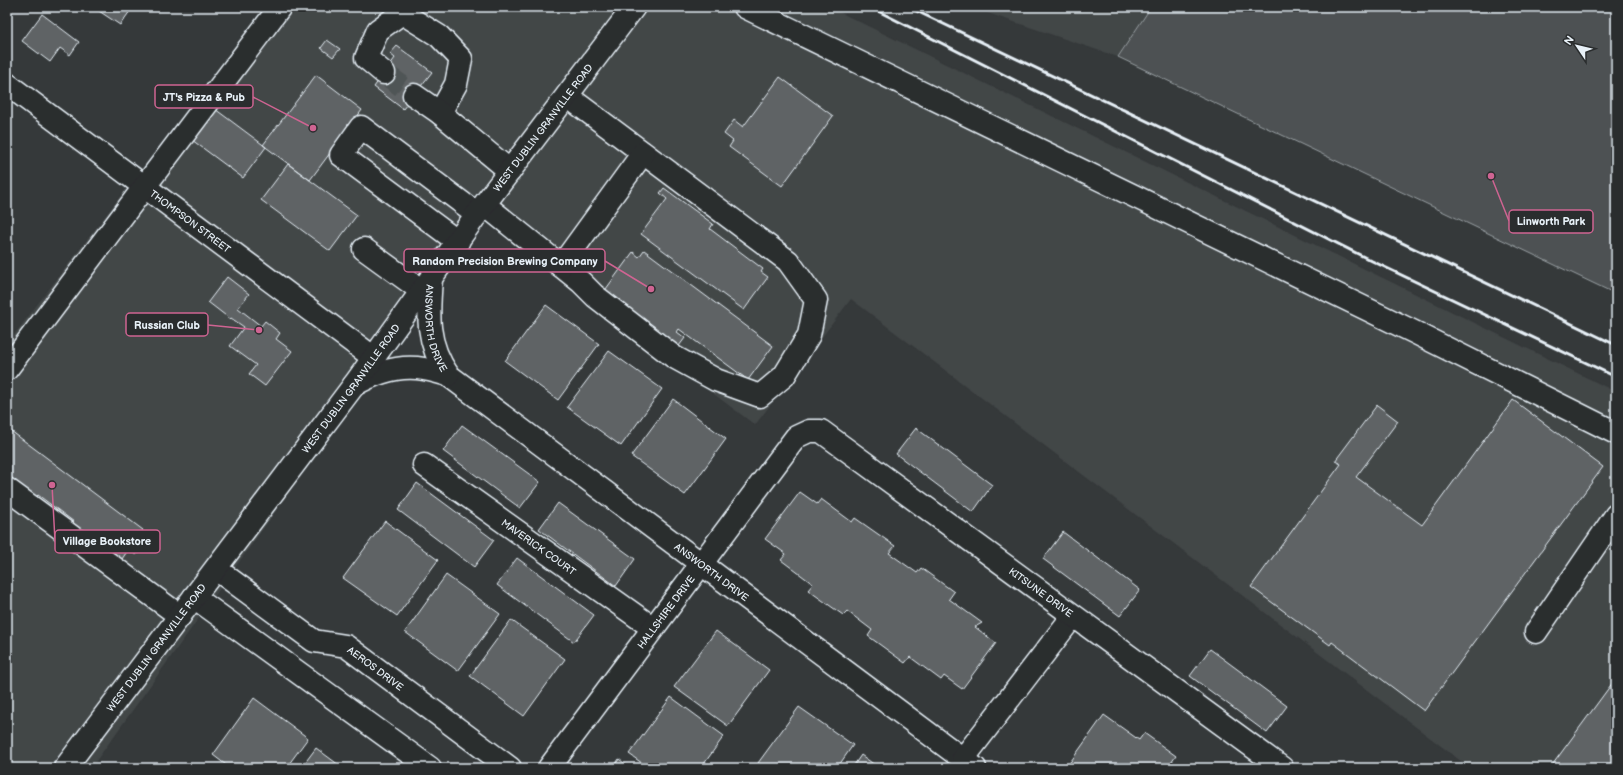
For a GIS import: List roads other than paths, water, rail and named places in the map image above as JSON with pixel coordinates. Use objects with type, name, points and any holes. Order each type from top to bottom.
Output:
[{"type":"street","points":[[7,368],[280,7]]},
{"type":"street","name":"WEST DUBLIN GRANVILLE ROAD","points":[[66,768],[354,385],[510,170],[634,7]]},
{"type":"street","points":[[745,7],[1414,332],[1616,433]]},
{"type":"street","points":[[384,73],[366,58],[378,30],[402,13],[439,36],[461,59],[456,84],[440,113]]},
{"type":"street","name":"THOMPSON STREET","points":[[7,84],[374,358]]},
{"type":"street","points":[[414,95],[440,113],[510,170]]},
{"type":"street","points":[[458,242],[340,155],[361,127],[561,266],[581,282],[595,296],[674,357],[716,380],[760,396],[784,376],[809,336],[816,300],[788,260],[567,96]]},
{"type":"street","points":[[561,266],[643,153]]},
{"type":"street","points":[[364,249],[426,285]]},
{"type":"street","name":"ANSWORTH DRIVE","points":[[426,285],[431,340],[448,375],[702,563],[969,764]]},
{"type":"street","name":"ANSWORTH DRIVE","points":[[354,385],[366,378],[387,370],[417,368],[448,375]]},
{"type":"street","name":"KITSUNE DRIVE","points":[[796,437],[809,431],[821,431],[1282,768]]},
{"type":"street","name":"HALLSHIRE DRIVE","points":[[549,768],[796,437]]},
{"type":"street","name":"MAVERICK COURT","points":[[424,465],[653,628]]},
{"type":"street","points":[[7,489],[180,616]]},
{"type":"street","points":[[1536,632],[1616,515]]},
{"type":"street","name":"AEROS DRIVE","points":[[216,569],[314,641],[346,646],[510,768]]},
{"type":"street","points":[[194,597],[430,768]]},
{"type":"street","points":[[969,764],[1073,616]]},
{"type":"tunnel","points":[[384,73],[414,95]]},
{"type":"railway","points":[[870,7],[1372,261],[1616,377]]},
{"type":"railway","points":[[908,7],[1616,345]]},
{"type":"place","name":"JT's Pizza & Pub","points":[[313,128]]},
{"type":"place","name":"Linworth Park","points":[[1491,176]]},
{"type":"place","name":"Random Precision Brewing Company","points":[[651,289]]},
{"type":"place","name":"Russian Club","points":[[259,330]]},
{"type":"place","name":"Village Bookstore","points":[[52,485]]}]
